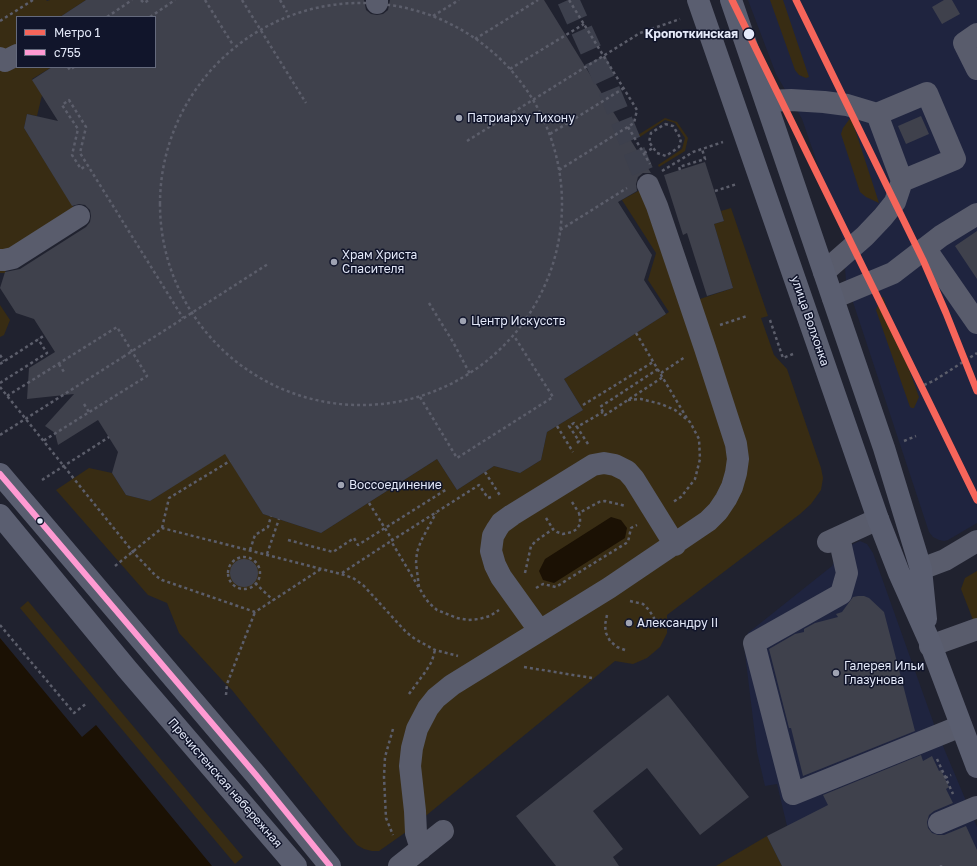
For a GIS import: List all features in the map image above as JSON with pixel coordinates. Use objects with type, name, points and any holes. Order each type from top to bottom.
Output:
[{"type":"main road","name":"улица Волхонка","points":[[698,0],[878,519],[929,643],[977,767]]},
{"type":"main road","name":"улица Волхонка","points":[[731,0],[884,448],[921,568],[929,643]]},
{"type":"main road","points":[[0,474],[251,768],[330,866]]},
{"type":"main road","name":"Пречистенская набережная","points":[[0,515],[127,669],[296,866]]},
{"type":"street","points":[[977,34],[964,43],[977,69]]},
{"type":"street","points":[[766,101],[791,100],[824,102],[847,105],[877,114],[927,93],[955,159],[902,181]]},
{"type":"street","points":[[824,272],[865,236],[884,217],[895,202],[902,181],[877,114]]},
{"type":"street","points":[[421,849],[416,833],[416,811],[410,766],[412,748],[417,729],[428,708],[436,698],[452,685],[608,588],[708,521],[718,511],[732,487],[738,459],[736,444],[657,206],[649,175]]},
{"type":"street","points":[[833,298],[893,273],[941,236],[977,214]]},
{"type":"street","points":[[0,260],[13,258],[79,216]]},
{"type":"street","points":[[925,248],[977,323]]},
{"type":"street","points":[[539,630],[517,600],[495,565],[491,551],[493,536],[501,523],[518,511],[593,465],[604,463],[615,465],[627,471],[634,479],[674,545]]},
{"type":"street","points":[[878,519],[834,540],[847,573],[841,594],[754,643],[793,794],[961,726]]},
{"type":"street","points":[[921,568],[945,560],[977,541]]},
{"type":"street","points":[[929,643],[977,629]]},
{"type":"street","points":[[939,823],[977,807]]},
{"type":"street","points":[[399,866],[443,831]]},
{"type":"path","points":[[0,21],[33,0]]},
{"type":"path","points":[[108,16],[132,0]]},
{"type":"path","points":[[141,0],[144,3],[149,0]]},
{"type":"path","points":[[151,16],[175,0]]},
{"type":"path","points":[[205,0],[233,44]]},
{"type":"path","points":[[242,0],[306,103]]},
{"type":"path","points":[[280,0],[287,12],[233,44],[182,111],[163,163],[160,216],[171,272],[191,313],[223,352],[263,381],[318,402],[366,406],[420,397],[470,374],[514,336],[541,296],[558,248],[563,196],[554,144],[534,99],[500,56],[459,27],[412,8],[377,2],[363,2],[295,11]]},
{"type":"path","points":[[433,16],[459,0]]},
{"type":"path","points":[[475,38],[538,0]]},
{"type":"path","points":[[559,170],[634,123],[638,110],[569,0]]},
{"type":"path","points":[[467,141],[640,33],[680,19]]},
{"type":"path","points":[[510,69],[584,24]]},
{"type":"path","points":[[550,134],[624,88]]},
{"type":"path","points":[[84,167],[81,169],[72,155],[78,129],[62,105],[69,100],[86,127],[80,153],[183,318]]},
{"type":"path","points":[[665,124],[673,126],[681,139],[679,147],[666,156],[657,153],[653,148],[649,142],[651,133],[665,124]]},
{"type":"path","points":[[628,127],[644,153],[649,175]]},
{"type":"path","points":[[644,153],[653,148]]},
{"type":"path","points":[[680,170],[679,167],[705,159],[702,149]]},
{"type":"path","points":[[715,191],[737,184]]},
{"type":"path","points":[[0,435],[268,264]]},
{"type":"path","points":[[429,303],[453,342],[470,374]]},
{"type":"path","points":[[725,323],[747,316]]},
{"type":"path","points":[[770,320],[783,358],[794,354]]},
{"type":"path","points":[[7,396],[117,327],[147,376],[43,441]]},
{"type":"path","points":[[368,503],[385,528],[429,603],[437,610],[456,618],[468,620],[490,616],[543,584],[556,587],[628,542],[631,528],[656,514],[681,497],[695,479],[700,459],[699,439],[636,333]]},
{"type":"path","points":[[0,364],[45,335]]},
{"type":"path","points":[[420,397],[457,458],[553,397],[514,336]]},
{"type":"path","points":[[0,383],[46,353],[38,339]]},
{"type":"path","points":[[924,385],[935,380],[977,353]]},
{"type":"path","points":[[0,355],[4,361]]},
{"type":"path","points":[[584,405],[653,362]]},
{"type":"path","points":[[59,364],[64,372]]},
{"type":"path","points":[[658,369],[600,407],[603,412],[605,415],[663,377]]},
{"type":"path","points":[[0,387],[133,552],[156,576],[162,580],[255,612]]},
{"type":"path","points":[[628,400],[641,399],[661,404],[674,410],[690,422]]},
{"type":"path","points":[[84,404],[89,412]]},
{"type":"path","points":[[577,428],[603,412]]},
{"type":"path","points":[[577,443],[579,441],[569,426],[574,423],[586,441]]},
{"type":"path","points":[[900,442],[916,436]]},
{"type":"path","points":[[42,480],[109,437]]},
{"type":"path","points":[[115,566],[162,528],[169,498],[230,461]]},
{"type":"path","points":[[341,574],[479,485],[488,498],[491,497]]},
{"type":"path","points":[[288,540],[333,552],[354,538],[358,545],[447,489]]},
{"type":"path","points":[[579,513],[599,502],[605,501],[616,504]]},
{"type":"path","points":[[548,520],[553,529],[562,534],[572,532],[577,529],[580,524],[580,518],[579,513],[573,504]]},
{"type":"path","points":[[420,590],[416,570],[417,552],[421,541],[436,513]]},
{"type":"path","points":[[250,550],[255,535],[268,527],[271,516]]},
{"type":"path","points":[[267,554],[279,519]]},
{"type":"path","points":[[162,528],[321,568],[353,578],[364,586],[406,632],[424,645],[446,654],[490,661]]},
{"type":"path","points":[[524,576],[532,544],[553,529]]},
{"type":"path","points":[[246,557],[252,558],[256,562],[259,566],[260,572],[259,579],[255,583],[246,589],[235,586],[231,582],[228,570],[234,560],[246,557]]},
{"type":"path","points":[[226,695],[227,684],[255,612],[321,568]]},
{"type":"path","points":[[255,583],[273,600]]},
{"type":"path","points":[[635,601],[643,604],[649,610],[654,618],[655,626]]},
{"type":"path","points":[[606,616],[606,633],[610,641],[617,647],[625,650]]},
{"type":"path","points":[[0,625],[74,713],[87,702]]},
{"type":"path","points":[[521,666],[592,678]]},
{"type":"path","points":[[936,756],[949,784]]},
{"type":"path","points":[[946,778],[951,776]]},
{"type":"shaded area","points":[[0,0],[86,0],[62,16],[16,16],[16,68],[50,68],[32,79],[42,95],[37,116],[27,114],[24,128],[74,208],[6,270],[5,273],[0,273]]},
{"type":"shaded area","points":[[748,0],[977,0],[977,523],[948,540],[939,540],[933,537],[929,532],[846,281],[843,241],[839,226],[802,119],[776,74]]},
{"type":"shaded area","points":[[770,0],[783,0],[809,77],[806,78],[799,75],[795,70]]},
{"type":"shaded area","points":[[851,117],[879,203],[866,197],[860,192],[841,134],[843,128]]},
{"type":"shaded area","points":[[665,118],[677,122],[688,138],[685,151],[659,167],[658,165],[682,149],[685,138],[675,123],[665,120],[640,137],[638,135]]},
{"type":"shaded area","points":[[640,190],[682,305],[733,288],[714,224],[724,221],[721,211],[731,208],[768,316],[761,318],[774,355],[787,369],[821,468],[823,478],[821,490],[811,504],[800,514],[667,615],[667,633],[660,647],[647,658],[633,664],[615,661],[406,832],[379,851],[364,849],[357,845],[343,829],[232,690],[179,633],[167,603],[148,595],[56,490],[89,468],[112,473],[126,495],[150,501],[225,453],[263,514],[321,533],[437,459],[457,490],[494,466],[520,473],[541,460],[547,432],[583,410],[564,379],[669,312],[648,280],[656,253],[622,200]]},
{"type":"shaded area","points":[[883,297],[919,397],[914,408],[910,407],[876,310],[881,298]]},
{"type":"shaded area","points":[[0,305],[10,320],[4,335],[0,337]]},
{"type":"shaded area","points":[[611,517],[621,520],[627,528],[625,538],[554,583],[543,580],[539,571],[545,559]]},
{"type":"shaded area","points":[[860,541],[867,544],[873,553],[935,727],[977,827],[977,866],[716,866],[787,826],[777,784],[765,786],[757,752],[744,645],[748,633],[832,566],[836,558],[853,544]]},
{"type":"shaded area","points":[[977,571],[977,630],[961,589],[965,578]]},
{"type":"shaded area","points":[[28,601],[243,857],[235,864],[20,608]]},
{"type":"shaded area","points":[[0,638],[82,737],[96,725],[212,866],[0,866]]},
{"type":"shaded area","points":[[767,836],[782,866],[716,866]]},
{"type":"building","name":"Храм Христа Спасителя","points":[[86,0],[364,0],[366,10],[371,14],[377,15],[383,14],[388,10],[390,0],[544,0],[651,173],[643,173],[638,177],[636,184],[637,191],[618,202],[652,255],[644,280],[666,314],[564,379],[583,410],[547,432],[541,460],[520,473],[494,466],[457,490],[437,459],[321,533],[263,514],[225,454],[150,501],[126,495],[112,473],[118,452],[98,420],[58,445],[55,433],[45,426],[74,394],[27,399],[29,368],[55,352],[34,319],[16,313],[0,288],[5,272],[20,269],[86,227],[90,222],[91,216],[90,210],[85,205],[79,204],[72,206],[24,128],[27,114],[58,121],[32,80],[50,68],[156,68],[156,16],[62,16]]},
{"type":"building","points":[[944,0],[952,0],[960,14],[942,24],[932,7]]},
{"type":"building","points":[[921,116],[929,134],[906,144],[898,126]]},
{"type":"building","points":[[705,162],[724,221],[714,224],[733,288],[707,296],[687,233],[683,235],[664,175]]},
{"type":"building","points":[[977,231],[977,279],[955,246]]},
{"type":"building","points":[[244,559],[254,563],[258,573],[254,583],[244,587],[234,583],[230,573],[234,563]]},
{"type":"building","name":"Галерея Ильи Глазунова","points":[[858,596],[869,598],[884,612],[915,731],[803,776],[769,649],[795,634],[804,632],[804,629],[815,623],[838,617],[836,614],[842,612],[853,597]]},
{"type":"building","points":[[668,695],[749,797],[700,835],[647,768],[593,811],[623,849],[613,857],[619,866],[556,866],[516,816]]},
{"type":"building","points":[[921,755],[923,761],[932,756],[949,787],[946,789],[953,803],[934,811],[929,815],[927,822],[928,828],[932,833],[944,835],[966,826],[977,850],[977,866],[782,866],[767,836],[828,805],[823,795]]},
{"type":"tunnel","points":[[568,0],[609,90],[648,185]]},
{"type":"metro line","name":"1","points":[[732,0],[977,500]]},
{"type":"metro line","name":"1","points":[[796,0],[923,260],[977,391]]},
{"type":"transit line","name":"с755","points":[[0,474],[256,775],[330,866]]},
{"type":"place","name":"Кропоткинская","points":[[749,34]]},
{"type":"place","name":"Патриарху Тихону","points":[[459,118]]},
{"type":"place","name":"Храм Христа Спасителя","points":[[334,262]]},
{"type":"place","name":"Центр Искусств","points":[[463,321]]},
{"type":"place","name":"Воссоединение","points":[[341,485]]},
{"type":"place","name":"Александру II","points":[[629,623]]},
{"type":"place","name":"Галерея Ильи Глазунова","points":[[836,673]]}]
